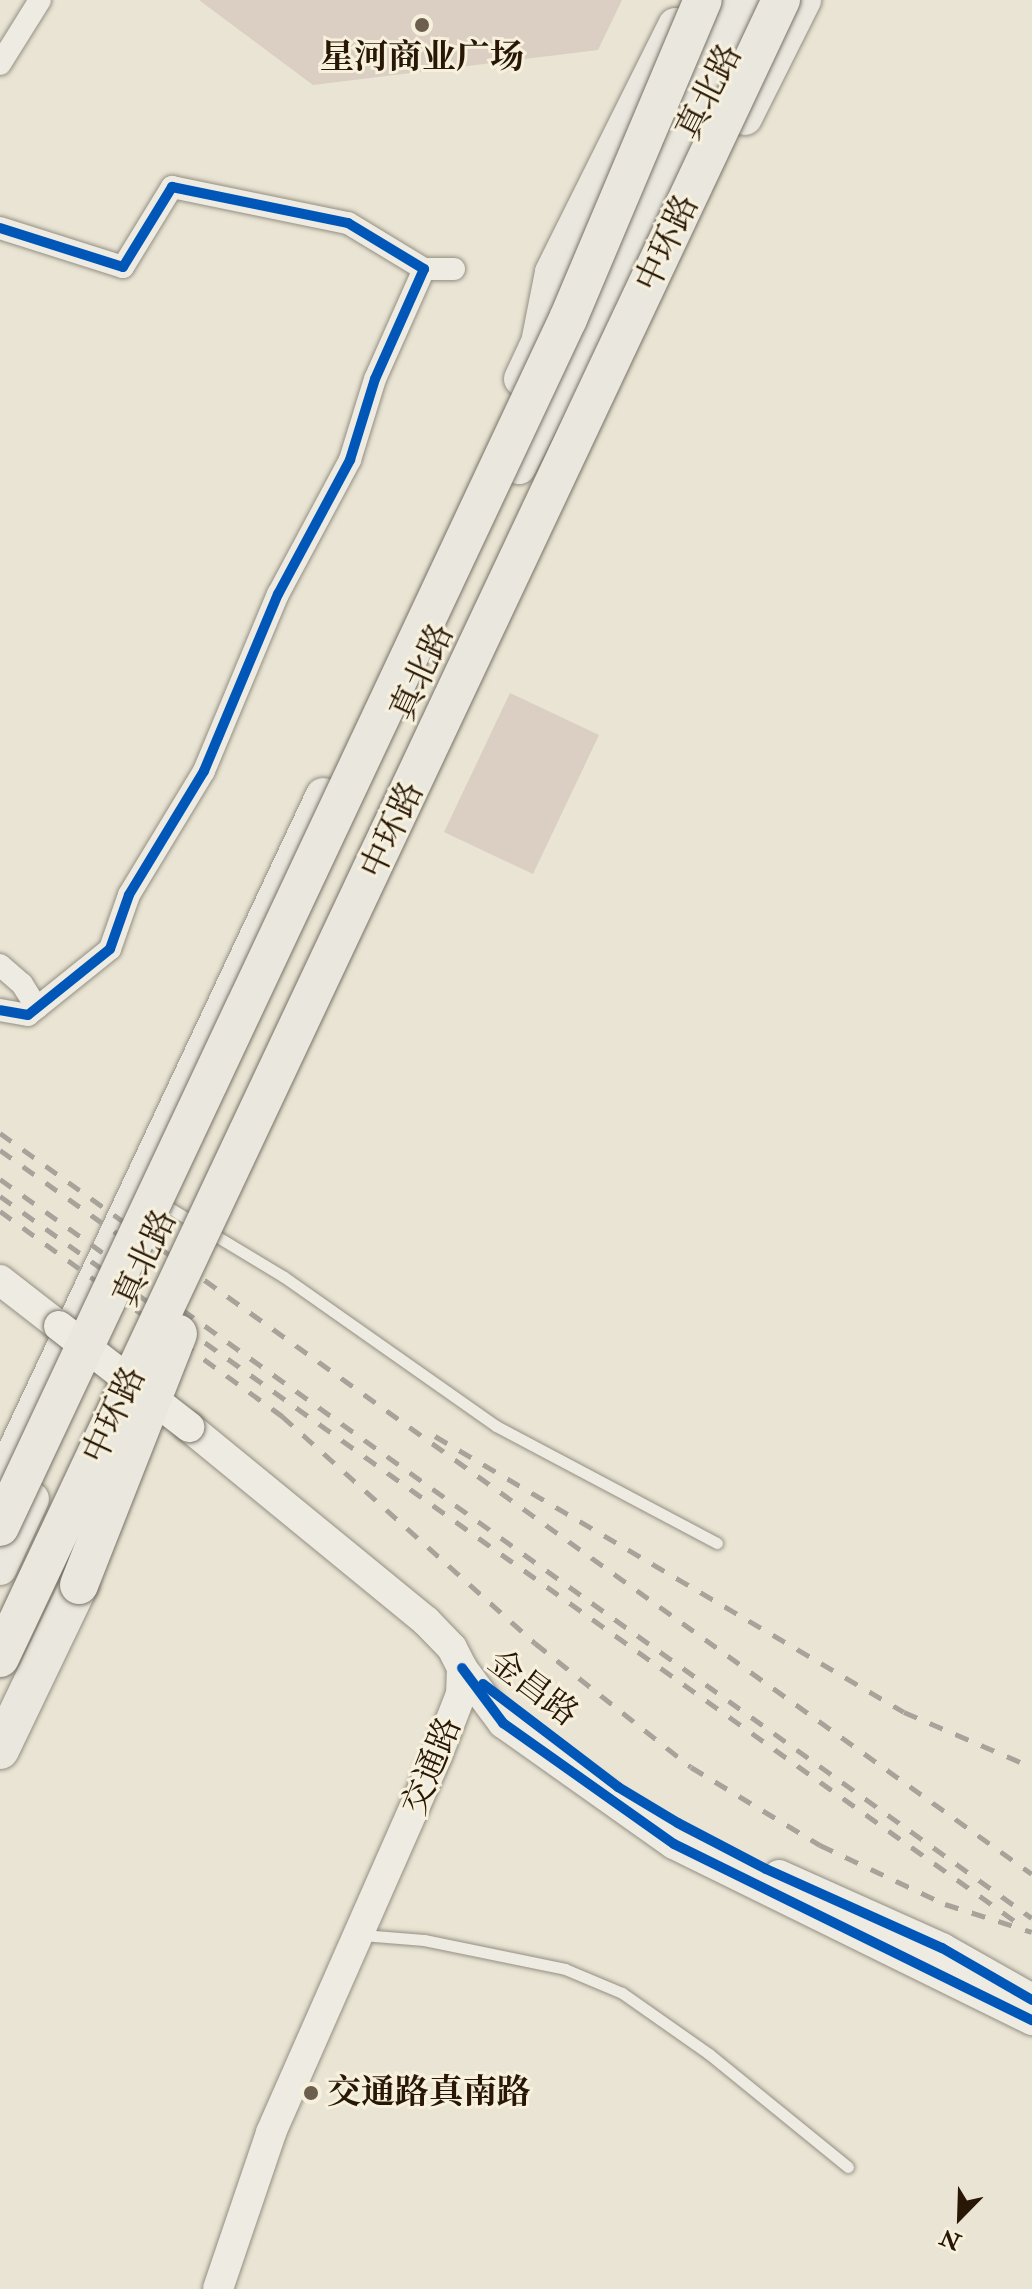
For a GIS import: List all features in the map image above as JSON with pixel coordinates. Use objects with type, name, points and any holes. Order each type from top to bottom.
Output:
[{"type":"highway","points":[[568,319],[706,0]]},
{"type":"highway","name":"中环路","points":[[0,1527],[568,319],[728,0]]},
{"type":"highway","name":"中环路","points":[[0,1658],[358,904],[781,0]]},
{"type":"highway","points":[[0,1750],[79,1585],[358,904]]},
{"type":"main road","name":"真北路","points":[[538,343],[552,272],[687,0]]},
{"type":"main road","name":"真北路","points":[[0,1482],[538,343],[706,0]]},
{"type":"main road","name":"真北路","points":[[0,1568],[535,433],[755,0]]},
{"type":"main road","points":[[615,277],[710,189],[804,0]]},
{"type":"main road","points":[[0,1280],[189,1427],[395,1594],[452,1648],[462,1668]]},
{"type":"main road","name":"交通路","points":[[218,2289],[271,2133],[362,1935],[461,1694],[462,1668]]},
{"type":"main road","name":"金昌路","points":[[462,1668],[618,1787],[678,1823],[766,1869],[942,1948],[1032,2000]]},
{"type":"main road","name":"金昌路","points":[[462,1668],[503,1723],[674,1844],[1032,2020]]},
{"type":"street","points":[[0,64],[40,0]]},
{"type":"street","points":[[0,228],[123,267],[172,187],[348,223],[424,269],[454,269]]},
{"type":"street","points":[[0,1010],[28,1015],[110,949],[129,895],[204,771],[278,594],[350,460],[375,379],[424,269]]},
{"type":"street","points":[[0,965],[22,984],[37,1008]]},
{"type":"lane","points":[[168,1207],[284,1277],[496,1426],[717,1543]]},
{"type":"lane","points":[[362,1935],[424,1940],[565,1969],[622,1993],[709,2054],[848,2167]]},
{"type":"building","name":"星河商业广场","points":[[199,0],[622,0],[598,50],[313,85]]},
{"type":"building","points":[[510,693],[599,735],[533,874],[444,832]]},
{"type":"railway","points":[[0,1133],[1032,1874]]},
{"type":"railway","points":[[0,1150],[140,1250]]},
{"type":"railway","points":[[0,1179],[1032,1918]]},
{"type":"railway","points":[[0,1196],[1019,1924]]},
{"type":"railway","points":[[0,1211],[282,1416],[535,1643],[691,1767],[820,1845],[945,1904],[1032,1932]]},
{"type":"railway","points":[[435,1436],[904,1712],[1032,1767]]},
{"type":"cycle path","points":[[0,228],[123,267],[172,187],[348,223],[424,269],[375,379],[350,460],[278,594],[204,771],[129,895],[110,949],[28,1015],[0,1010]]},
{"type":"cycle path","points":[[462,1668],[503,1723],[674,1844],[1032,2020]]},
{"type":"cycle path","points":[[483,1684],[618,1787],[678,1823],[766,1869],[942,1948],[1032,2000]]},
{"type":"place","name":"星河商业广场","points":[[422,25]]},
{"type":"place","name":"交通路真南路","points":[[311,2093]]}]
